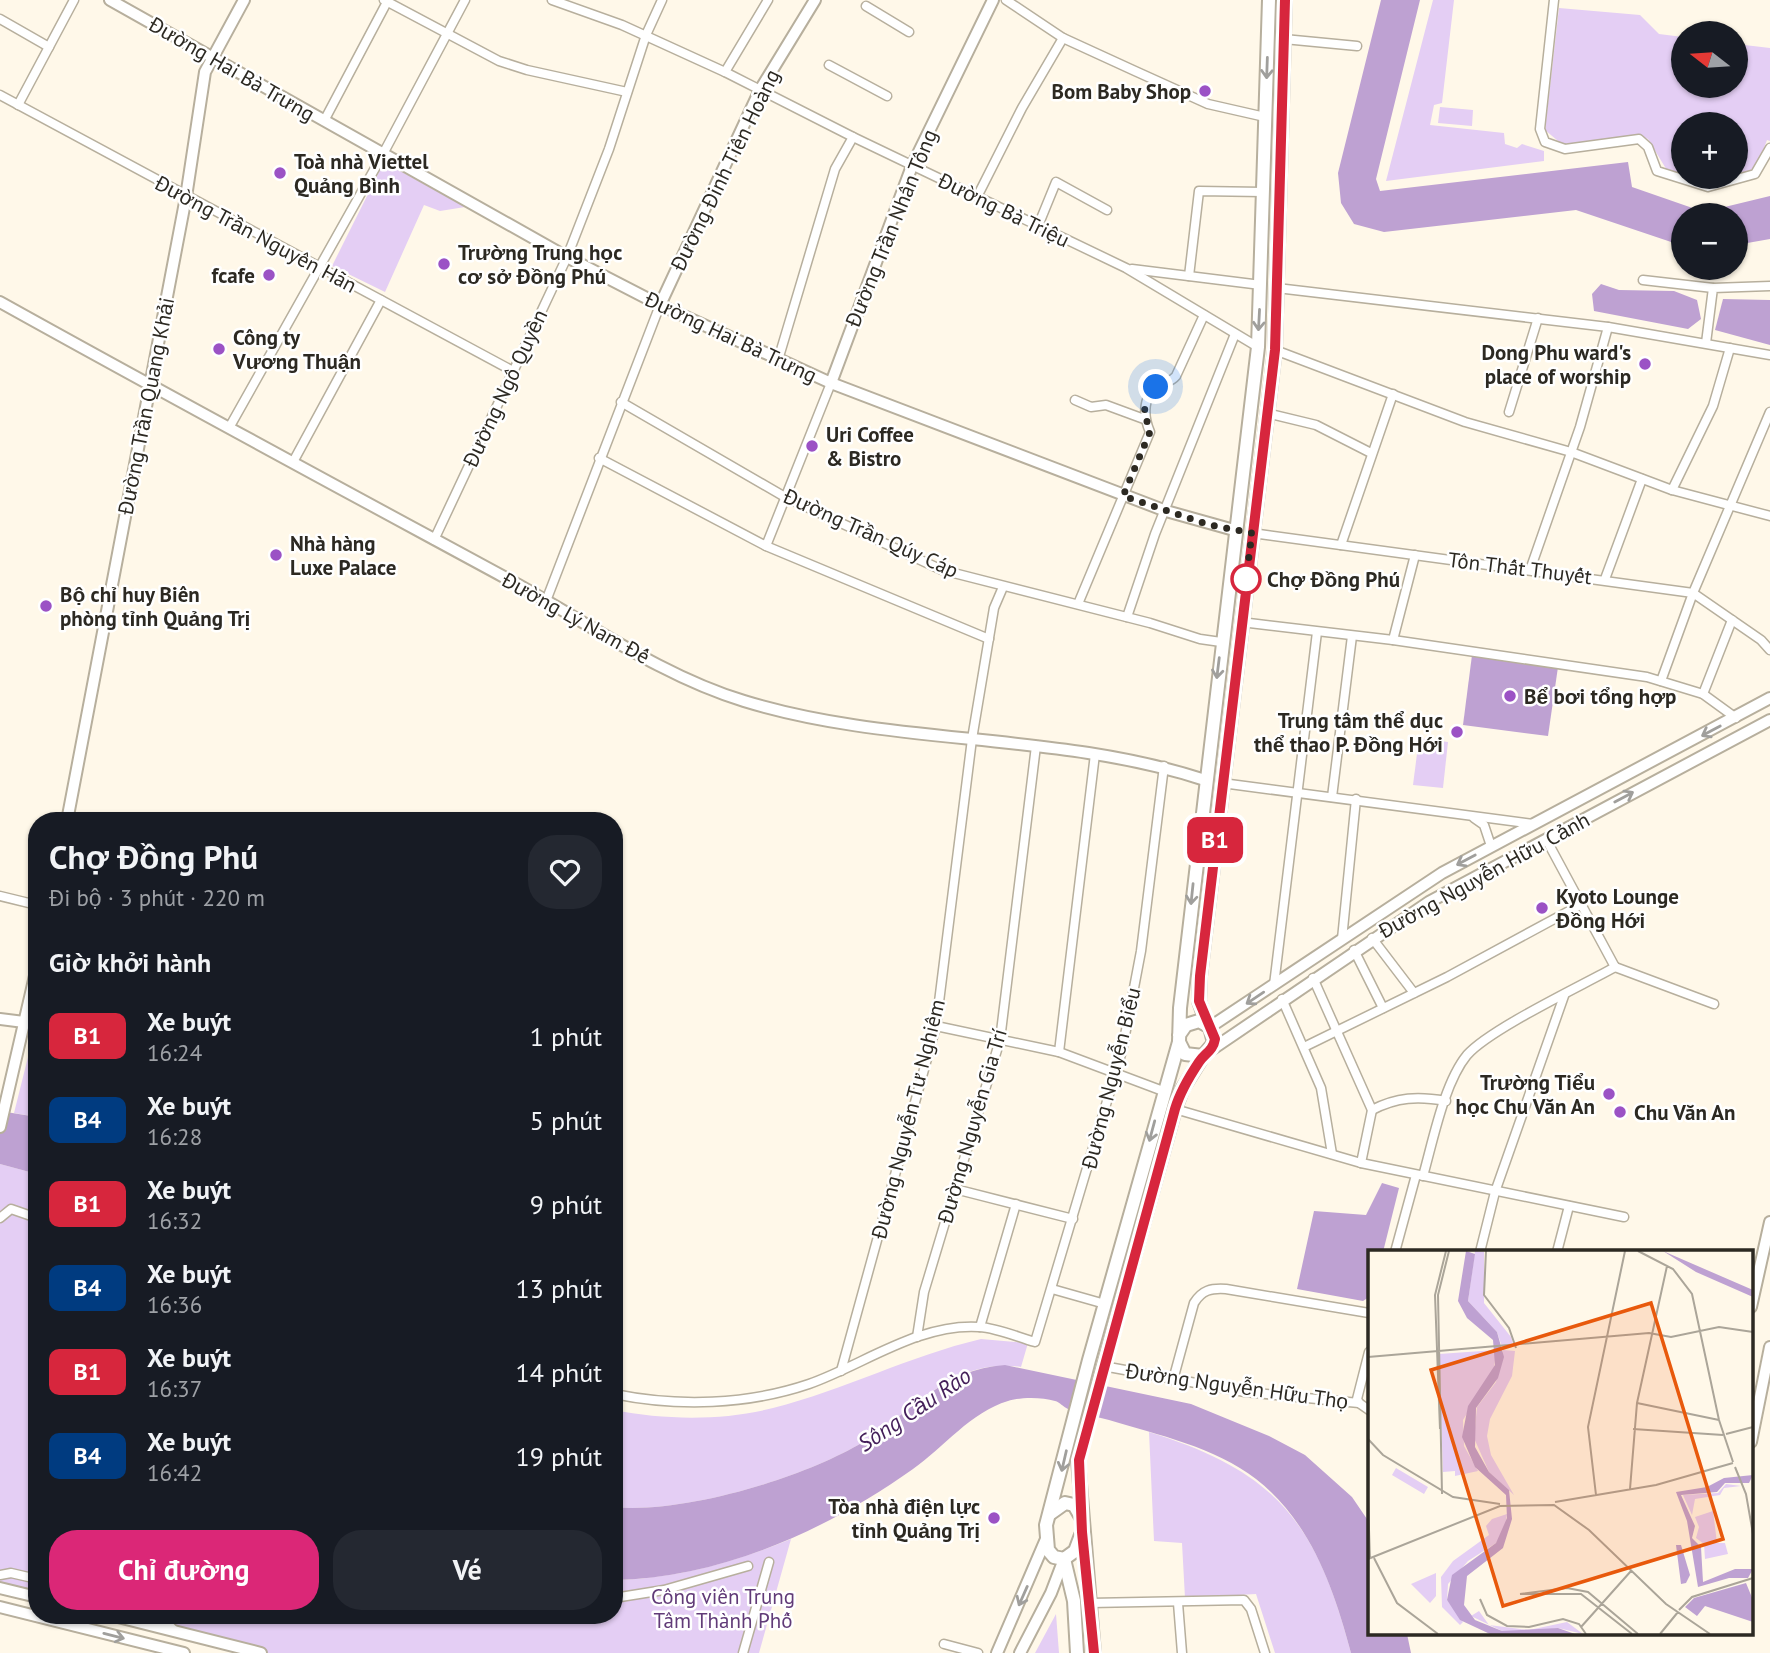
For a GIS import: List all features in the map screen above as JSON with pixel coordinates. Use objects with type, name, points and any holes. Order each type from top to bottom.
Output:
[{"type":"main road","points":[[1063,1559],[1050,1554],[1046,1539],[1051,1513],[1076,1409],[1179,1039],[1205,780],[1258,347],[1269,0]]},
{"type":"main road","points":[[1094,1653],[1082,1532],[1079,1460],[1175,1109],[1183,1088],[1215,1039],[1199,1001],[1200,976],[1275,350],[1285,0]]},
{"type":"main road","points":[[1268,35],[1284,39]]},
{"type":"main road","points":[[1261,285],[1277,288]]},
{"type":"main road","points":[[1234,530],[1252,533]]},
{"type":"main road","points":[[1205,780],[1222,783]]},
{"type":"main road","points":[[1179,1039],[1190,1022],[1209,1026]]},
{"type":"main road","points":[[1179,1039],[1185,1054],[1207,1053]]},
{"type":"main road","points":[[1051,1513],[1062,1504],[1070,1503],[1078,1509],[1081,1517]]},
{"type":"main road","points":[[1063,1559],[1075,1551],[1082,1532]]},
{"type":"main road","points":[[1063,1559],[1074,1601],[1077,1653]]},
{"type":"street","points":[[18,105],[74,0]]},
{"type":"street","name":"Đường Hai Bà Trưng","points":[[110,0],[567,257],[660,305],[831,383],[1166,512],[1234,530]]},
{"type":"street","name":"Đường Trần Quang Khải","points":[[69,812],[186,197],[202,85],[212,57],[244,0]]},
{"type":"street","points":[[229,428],[383,154],[465,0]]},
{"type":"street","name":"Đường Bà Triệu","points":[[552,0],[646,35],[726,72],[912,166],[1126,268],[1258,347]]},
{"type":"street","name":"Đường Ngô Quyền","points":[[434,540],[567,257],[646,35],[662,0]]},
{"type":"street","points":[[726,72],[768,0]]},
{"type":"street","name":"Đường Đinh Tiên Hoàng","points":[[660,305],[760,90],[815,0]]},
{"type":"street","name":"Đường Trần Nhân Tông","points":[[831,383],[912,166],[993,0]]},
{"type":"street","points":[[1006,0],[1063,38],[1208,104],[1265,117]]},
{"type":"street","points":[[1554,0],[1540,129],[1545,142],[1558,149],[1628,140],[1643,141],[1657,171],[1707,187],[1755,173],[1770,148]]},
{"type":"street","points":[[324,121],[386,1],[499,61],[527,71],[627,92]]},
{"type":"street","points":[[866,6],[909,32]]},
{"type":"street","points":[[0,19],[49,47]]},
{"type":"street","points":[[977,197],[1022,108],[1063,38]]},
{"type":"street","points":[[1284,39],[1357,46]]},
{"type":"street","points":[[830,65],[887,96]]},
{"type":"street","name":"Đường Trần Nguyên Hãn","points":[[0,95],[513,371]]},
{"type":"street","points":[[778,360],[835,169],[853,137]]},
{"type":"street","points":[[1038,226],[1056,182],[1107,210]]},
{"type":"street","points":[[1189,276],[1199,191],[1264,192]]},
{"type":"street","points":[[1126,268],[1261,285]]},
{"type":"street","points":[[1643,280],[1713,288],[1770,286]]},
{"type":"street","points":[[1277,288],[1608,327],[1770,355]]},
{"type":"street","points":[[1706,343],[1713,288]]},
{"type":"street","points":[[293,463],[381,300]]},
{"type":"street","name":"Đường Lý Nam Đế","points":[[0,302],[644,657],[741,701],[845,725],[1096,754],[1164,766],[1205,780]]},
{"type":"street","points":[[546,601],[660,305]]},
{"type":"street","points":[[1078,604],[1150,432],[1144,419],[1147,399],[1156,387],[1171,382],[1176,376],[1203,315]]},
{"type":"street","points":[[1509,412],[1538,318]]},
{"type":"street","points":[[1530,570],[1571,452],[1608,327]]},
{"type":"street","points":[[1127,617],[1155,534],[1235,334]]},
{"type":"street","points":[[1672,490],[1713,406],[1730,348]]},
{"type":"street","points":[[1275,350],[1465,422],[1571,452],[1672,490],[1770,516]]},
{"type":"street","points":[[766,546],[831,383]]},
{"type":"street","points":[[1341,545],[1371,453],[1394,394]]},
{"type":"street","points":[[1075,400],[1091,407],[1106,405],[1144,419]]},
{"type":"street","name":"Đường Trần Qúy Cáp","points":[[621,402],[658,420],[785,497],[942,570],[1127,617],[1200,639],[1221,642]]},
{"type":"street","points":[[1661,681],[1693,593],[1770,412]]},
{"type":"street","points":[[1266,413],[1316,425],[1371,453]]},
{"type":"street","points":[[599,458],[766,546],[989,639]]},
{"type":"street","points":[[1605,579],[1642,479]]},
{"type":"street","name":"Tôn Thất Thuyết","points":[[1252,533],[1693,593],[1761,640],[1770,650]]},
{"type":"street","points":[[1393,640],[1415,555]]},
{"type":"street","name":"Đường Nguyễn Tư Nghiêm","points":[[841,1371],[936,1026],[972,739],[994,608],[1003,587]]},
{"type":"street","points":[[1703,694],[1732,620]]},
{"type":"street","points":[[1241,622],[1393,640],[1661,681],[1703,694],[1736,718]]},
{"type":"street","points":[[1275,985],[1317,632]]},
{"type":"street","points":[[1332,797],[1352,636]]},
{"type":"street","name":"Đường Nguyễn Hữu Cảnh","points":[[1209,1026],[1275,985],[1418,887],[1770,698]]},
{"type":"street","name":"Đường Nguyễn Hữu Cảnh","points":[[1207,1053],[1354,950],[1429,902],[1770,720]]},
{"type":"street","name":"Đường Nguyễn Gia Trí","points":[[917,1337],[924,1292],[1000,1040],[1036,746]]},
{"type":"street","points":[[1059,1052],[1096,754]]},
{"type":"street","name":"Đường Nguyễn Biểu","points":[[980,1327],[1035,1342],[1116,1073],[1141,951],[1164,766]]},
{"type":"street","points":[[1222,783],[1533,824],[1546,839],[1615,967],[1714,1003]]},
{"type":"street","points":[[1342,939],[1356,799]]},
{"type":"street","points":[[1465,814],[1482,822],[1498,864]]},
{"type":"street","points":[[0,896],[28,903]]},
{"type":"street","points":[[1304,1046],[1414,993],[1582,904]]},
{"type":"street","points":[[1372,938],[1414,993]]},
{"type":"street","points":[[1354,950],[1383,1008]]},
{"type":"street","points":[[1396,1250],[1446,1101],[1468,1055],[1490,1037],[1615,967]]},
{"type":"street","points":[[1313,978],[1372,1110],[1361,1163]]},
{"type":"street","points":[[1480,1250],[1495,1192],[1564,996]]},
{"type":"street","points":[[1282,999],[1321,1088],[1332,1154]]},
{"type":"street","points":[[0,1127],[28,1005]]},
{"type":"street","points":[[0,1019],[28,1023]]},
{"type":"street","points":[[936,1026],[1059,1052],[1163,1091]]},
{"type":"street","points":[[1372,1110],[1387,1102],[1412,1097],[1446,1101]]},
{"type":"street","points":[[1175,1109],[1361,1163],[1624,1217]]},
{"type":"street","points":[[956,1189],[1073,1219]]},
{"type":"street","points":[[623,1395],[675,1403],[735,1400],[807,1384],[917,1337],[950,1329],[980,1327],[1016,1204]]},
{"type":"street","points":[[1558,1250],[1569,1206]]},
{"type":"street","points":[[0,1217],[11,1209],[28,1215]]},
{"type":"street","points":[[1752,1303],[1770,1222]]},
{"type":"street","points":[[1052,1289],[1105,1304]]},
{"type":"street","points":[[1173,1380],[1194,1303],[1199,1295],[1210,1289],[1226,1289],[1368,1313]]},
{"type":"street","points":[[1752,1437],[1770,1348]]},
{"type":"street","points":[[1359,1403],[1357,1399],[1368,1356]]},
{"type":"street","name":"Đường Nguyễn Hữu Thọ","points":[[1102,1371],[1359,1403],[1368,1409]]},
{"type":"street","points":[[997,1653],[1046,1539]]},
{"type":"street","points":[[1020,1653],[1051,1593],[1063,1559]]},
{"type":"street","points":[[743,1653],[769,1562]]},
{"type":"street","points":[[623,1597],[664,1590],[748,1566]]},
{"type":"street","points":[[0,1575],[11,1573],[28,1577]]},
{"type":"street","points":[[0,1588],[28,1595]]},
{"type":"street","points":[[1090,1603],[1244,1600],[1251,1609],[1265,1653]]},
{"type":"street","points":[[1178,1603],[1182,1653]]},
{"type":"street","points":[[0,1607],[28,1614]]},
{"type":"street","points":[[68,1624],[184,1653]]},
{"type":"street","points":[[145,1624],[261,1653]]},
{"type":"street","points":[[168,1624],[177,1632]]},
{"type":"street","points":[[944,1644],[978,1653]]},
{"type":"green space","points":[[1433,0],[1454,0],[1442,103],[1434,105],[1430,125],[1504,133],[1505,144],[1517,148],[1522,144],[1544,151],[1544,161],[1386,181]]},
{"type":"green space","points":[[1559,8],[1640,15],[1659,34],[1671,36],[1671,98],[1748,98],[1748,45],[1770,48],[1770,141],[1767,140],[1758,164],[1748,172],[1748,112],[1671,112],[1671,173],[1648,139],[1638,135],[1564,146],[1545,130]]},
{"type":"green space","points":[[1440,107],[1473,110],[1472,126],[1438,123]]},
{"type":"green space","points":[[384,162],[465,207],[440,211],[424,205],[385,292],[332,266]]},
{"type":"green space","points":[[1419,738],[1448,742],[1443,788],[1413,785]]},
{"type":"green space","points":[[28,1057],[28,1115],[14,1113]]},
{"type":"green space","points":[[0,1164],[28,1172],[28,1594],[0,1587]]},
{"type":"green space","points":[[981,1339],[1028,1343],[1021,1367],[997,1366],[975,1370],[955,1378],[863,1442],[809,1468],[742,1491],[708,1499],[674,1505],[623,1507],[623,1411],[694,1418],[754,1412],[799,1401]]},
{"type":"green space","points":[[1149,1432],[1231,1465],[1261,1486],[1286,1510],[1306,1537],[1323,1570],[1351,1653],[1275,1653],[1256,1594],[1185,1598],[1182,1543],[1154,1541]]},
{"type":"green space","name":"Công viên Trung Tâm Thành Phố","points":[[791,1539],[759,1653],[258,1653],[150,1624],[623,1624],[623,1580],[682,1573],[748,1555]]},
{"type":"green space","points":[[1056,1614],[1059,1653],[1035,1653]]},
{"type":"water","points":[[1381,0],[1420,0],[1376,179],[1380,191],[1628,162],[1632,187],[1678,203],[1671,203],[1671,242],[1576,210],[1384,232],[1354,224],[1341,203],[1338,173]]},
{"type":"water","points":[[1770,196],[1770,239],[1748,243],[1748,203],[1741,203]]},
{"type":"water","points":[[1601,284],[1619,290],[1674,291],[1697,300],[1701,319],[1688,329],[1594,311],[1592,294]]},
{"type":"water","points":[[1723,299],[1770,300],[1770,345],[1715,330]]},
{"type":"water","name":"Bể bơi tổng hợp","points":[[1472,655],[1558,667],[1548,736],[1463,725]]},
{"type":"water","points":[[0,1111],[28,1116],[28,1172],[0,1164]]},
{"type":"water","points":[[1382,1183],[1399,1188],[1384,1250],[1368,1250],[1368,1298],[1363,1301],[1297,1289],[1314,1211],[1366,1215]]},
{"type":"water","name":"Sông Cầu Rào","points":[[1005,1365],[1191,1404],[1269,1436],[1305,1455],[1352,1497],[1368,1521],[1368,1636],[1407,1636],[1411,1653],[1351,1653],[1328,1581],[1306,1536],[1292,1515],[1256,1479],[1223,1458],[1186,1443],[1078,1413],[1057,1402],[1044,1399],[1008,1401],[982,1413],[913,1469],[880,1491],[845,1512],[771,1547],[694,1570],[623,1579],[623,1507],[674,1505],[708,1499],[742,1491],[809,1468],[863,1442],[946,1383],[983,1368]]},
{"type":"bus line","name":"B1","points":[[1094,1653],[1082,1532],[1079,1460],[1175,1109],[1183,1088],[1203,1056],[1213,1047],[1215,1039],[1202,1014],[1199,1001],[1200,976],[1275,350],[1285,0]]},
{"type":"place","name":"Bom Baby Shop","points":[[1205,91]]},
{"type":"place","name":"Toà nhà Viettel Quảng Bình","points":[[280,173]]},
{"type":"place","name":"Trường Trung học cơ sở Đồng Phú","points":[[444,264]]},
{"type":"place","name":"fcafe","points":[[269,275]]},
{"type":"place","name":"Công ty Vương Thuận","points":[[219,349]]},
{"type":"place","name":"Dong Phu ward's place of worship","points":[[1645,364]]},
{"type":"place","name":"Uri Coffee & Bistro","points":[[812,446]]},
{"type":"place","name":"Nhà hàng Luxe Palace","points":[[276,555]]},
{"type":"place","name":"Chợ Đồng Phú","points":[[1246,579]]},
{"type":"place","name":"Bộ chỉ huy Biên phòng tỉnh Quảng Trị","points":[[46,606]]},
{"type":"place","name":"Bể bơi tổng hợp","points":[[1510,696]]},
{"type":"place","name":"Trung tâm thể dục thể thao P. Đồng Hới","points":[[1457,732]]},
{"type":"place","name":"Kyoto Lounge Đồng Hới","points":[[1542,908]]},
{"type":"place","name":"Trường Tiểu học Chu Văn An","points":[[1609,1094]]},
{"type":"place","name":"Chu Văn An","points":[[1620,1112]]},
{"type":"place","name":"Tòa nhà điện lực tỉnh Quảng Trị","points":[[994,1518]]},
{"type":"route","points":[[1156,387],[1147,399],[1144,411],[1144,419],[1150,432],[1123,496],[1210,525],[1252,533],[1246,579]]}]
